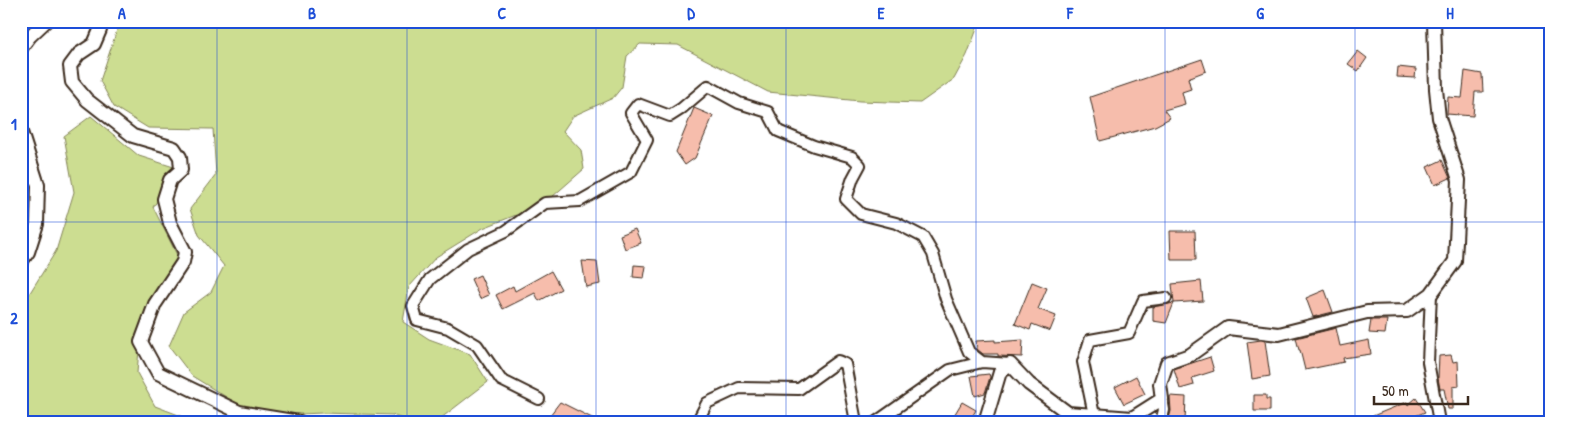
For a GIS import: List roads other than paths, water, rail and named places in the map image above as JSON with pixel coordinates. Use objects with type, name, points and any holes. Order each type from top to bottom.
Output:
[{"type":"street","points":[[21,48],[30,36],[46,21]]},
{"type":"street","points":[[99,21],[100,30],[94,44],[79,54],[70,66],[72,82],[87,100],[133,136],[174,148],[180,157],[180,170],[170,180],[164,199],[170,224],[185,252],[183,262],[155,304],[141,342],[158,373],[239,412],[298,422]]},
{"type":"street","points":[[1161,422],[1164,410],[1160,384],[1167,363],[1190,355],[1228,328],[1279,334],[1368,312],[1406,311],[1431,294],[1455,261],[1459,180],[1439,118],[1436,89],[1434,21]]},
{"type":"street","points":[[540,399],[501,380],[477,344],[448,328],[418,320],[413,306],[430,279],[468,249],[506,231],[545,203],[580,201],[631,172],[647,140],[631,113],[638,104],[670,116],[708,86],[739,103],[768,112],[778,130],[814,146],[852,157],[860,165],[853,178],[846,199],[861,214],[896,223],[923,237],[933,254],[946,299],[969,352],[982,362]]},
{"type":"street","points":[[21,132],[38,185],[37,224],[28,252],[21,262]]},
{"type":"street","points":[[1431,294],[1428,362],[1439,422]]},
{"type":"street","points":[[1094,415],[1083,362],[1090,340],[1129,332],[1143,301],[1166,298]]},
{"type":"street","points":[[697,422],[707,403],[738,388],[799,390],[838,361],[845,364],[856,422]]},
{"type":"street","points":[[876,422],[950,370],[982,362],[1010,364],[1029,384],[1068,413],[1132,418],[1162,399]]},
{"type":"street","points":[[983,422],[986,419],[1000,372],[1010,364]]}]
